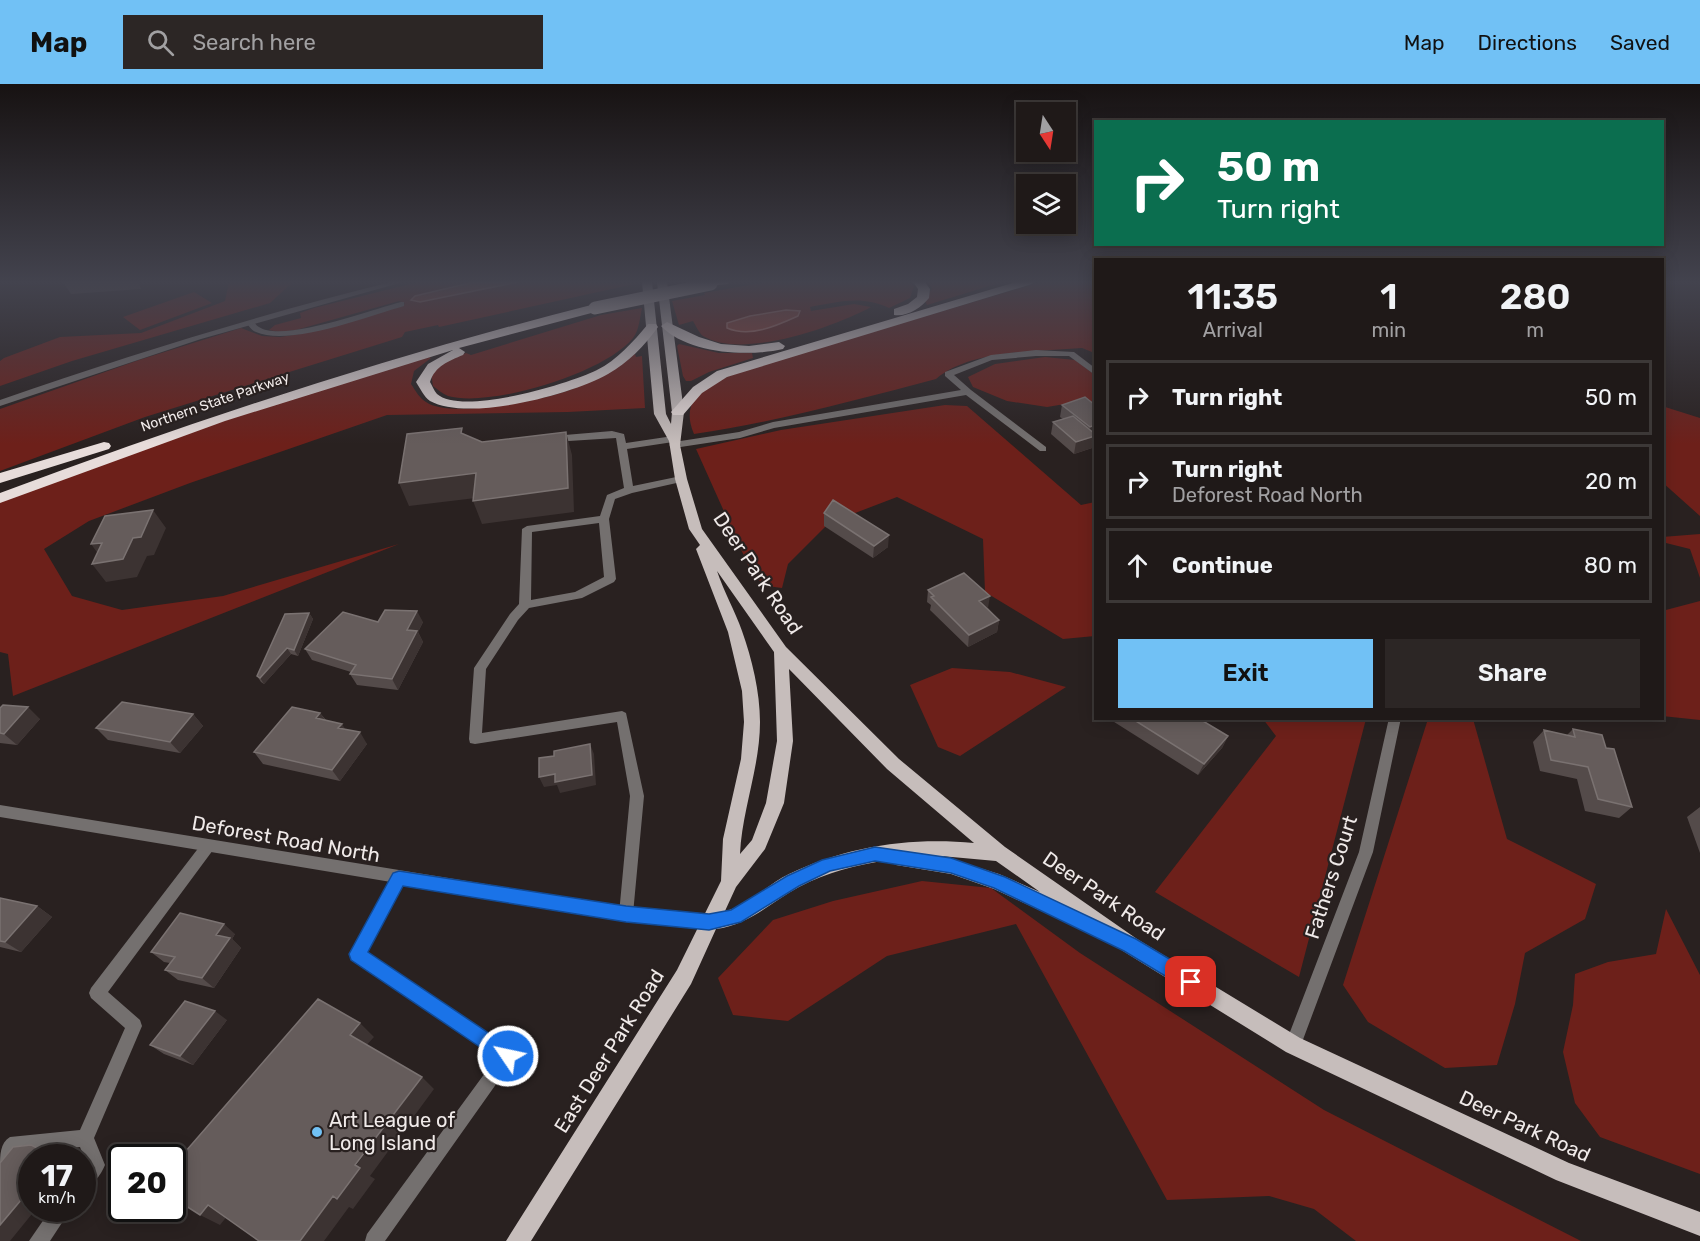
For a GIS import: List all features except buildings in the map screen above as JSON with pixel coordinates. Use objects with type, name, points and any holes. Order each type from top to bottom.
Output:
[{"type":"highway","name":"Northern State Parkway","points":[[0,485],[104,446],[347,364],[446,336]]},
{"type":"highway","name":"Northern State Parkway","points":[[0,498],[188,428],[307,388],[481,336]]},
{"type":"highway","points":[[505,336],[447,357],[427,373],[423,382],[424,388],[439,401],[462,405],[496,403],[554,392],[587,380],[614,365],[632,351],[645,336]]},
{"type":"highway","points":[[685,336],[696,342],[718,348],[744,350],[776,347],[813,336]]},
{"type":"highway","points":[[678,412],[691,395],[705,383],[722,374],[848,336]]},
{"type":"highway","points":[[0,478],[104,446]]},
{"type":"main road","name":"Deer Park Road","points":[[653,336],[660,414],[674,442],[681,479],[696,529],[730,582],[781,651],[893,764],[999,853],[1130,945],[1293,1045],[1564,1172],[1700,1224]]},
{"type":"main road","name":"Deer Park Road","points":[[668,336],[678,412],[674,442]]},
{"type":"main road","name":"East Deer Park Road","points":[[696,529],[712,577],[735,632],[750,691],[752,722],[748,759],[732,839],[730,881]]},
{"type":"main road","name":"East Deer Park Road","points":[[518,1241],[684,977],[730,881],[759,844],[775,803],[785,741],[781,651]]},
{"type":"main road","points":[[709,922],[735,917],[793,881],[828,865],[875,854],[921,849],[999,853]]},
{"type":"main road","points":[[875,854],[951,866],[999,882],[1130,945]]},
{"type":"street","points":[[0,395],[180,336]]},
{"type":"street","points":[[0,403],[118,362],[204,336]]},
{"type":"street","points":[[1043,449],[948,374],[991,358],[1036,353],[1071,354],[1094,371]]},
{"type":"street","points":[[622,447],[740,435],[773,425],[968,392]]},
{"type":"street","points":[[545,440],[612,434],[621,436],[628,489]]},
{"type":"street","points":[[626,914],[638,796],[622,716],[475,739],[480,668],[514,617],[525,605],[578,595],[610,579],[604,519],[611,497],[628,489],[681,479]]},
{"type":"street","points":[[525,605],[526,529],[604,519]]},
{"type":"street","name":"Fathers Court","points":[[1293,1045],[1366,852],[1395,720]]},
{"type":"street","name":"Deforest Road North","points":[[0,811],[626,914],[709,922]]},
{"type":"street","points":[[87,1144],[84,1138],[134,1026],[98,993],[208,846]]},
{"type":"street","points":[[374,1241],[508,1056],[357,954],[399,878]]},
{"type":"street","points":[[0,1159],[10,1146],[84,1138]]},
{"type":"street","points":[[38,1241],[52,1222]]},
{"type":"shaded area","points":[[157,336],[72,361],[0,386],[0,361],[60,337]]},
{"type":"shaded area","points":[[216,336],[403,336],[145,417],[0,471],[0,409],[139,360]]},
{"type":"shaded area","points":[[533,336],[634,336],[619,351],[598,364],[546,385],[518,392],[491,397],[467,398],[448,396],[433,386],[431,373],[444,362],[466,353],[471,355]]},
{"type":"shaded area","points":[[703,336],[795,336],[764,343],[740,344],[720,342]]},
{"type":"shaded area","points":[[859,336],[1094,336],[1092,352],[1082,348],[986,357],[950,369],[936,379],[786,417],[694,434],[690,420],[695,398],[713,384],[748,369]]},
{"type":"shaded area","points":[[679,344],[719,353],[752,353],[753,358],[686,381],[677,346]]},
{"type":"shaded area","points":[[635,354],[636,357],[642,356],[645,408],[568,412],[387,415],[190,483],[89,521],[44,549],[72,596],[122,610],[223,596],[399,544],[13,696],[8,654],[0,652],[0,502],[289,397],[427,356],[431,358],[414,371],[411,384],[426,402],[438,407],[455,409],[519,403],[557,394],[596,378]]},
{"type":"shaded area","points":[[1045,357],[1075,360],[1094,374],[1094,409],[1071,403],[1047,407],[1007,401],[973,387],[968,377],[995,364]]},
{"type":"shaded area","points":[[945,405],[967,406],[1081,505],[1094,502],[1094,636],[1063,639],[985,592],[983,539],[897,497],[829,523],[788,564],[782,588],[767,586],[753,576],[696,449],[781,430]]},
{"type":"shaded area","points":[[1664,407],[1700,418],[1700,516],[1664,484]]},
{"type":"shaded area","points":[[1700,534],[1700,578],[1690,549],[1664,542],[1664,537]]},
{"type":"shaded area","points":[[1700,601],[1700,720],[1664,716],[1664,610]]},
{"type":"shaded area","points":[[952,668],[1010,672],[1066,687],[960,756],[938,747],[910,685]]},
{"type":"shaded area","points":[[1264,720],[1366,720],[1299,977],[1155,892],[1276,736]]},
{"type":"shaded area","points":[[1428,720],[1473,720],[1507,839],[1596,884],[1585,919],[1525,953],[1515,1004],[1497,1065],[1445,1068],[1368,1022],[1343,985]]},
{"type":"shaded area","points":[[922,881],[991,888],[1080,953],[1324,1110],[1581,1241],[1356,1241],[1314,1209],[1269,1196],[1167,1200],[1016,924],[887,956],[788,1021],[733,1015],[718,978],[773,920],[833,901]]},
{"type":"shaded area","points":[[1666,909],[1700,975],[1700,1174],[1600,1137],[1575,1103],[1563,1052],[1573,1005],[1575,974],[1608,962],[1656,954]]},
{"type":"place","name":"Art League of Long Island","points":[[317,1132]]},
{"type":"route","points":[[508,1056],[357,954],[399,878],[626,914],[709,922],[735,917],[793,881],[828,865],[875,854],[951,866],[999,882],[1130,945],[1191,982]]}]
